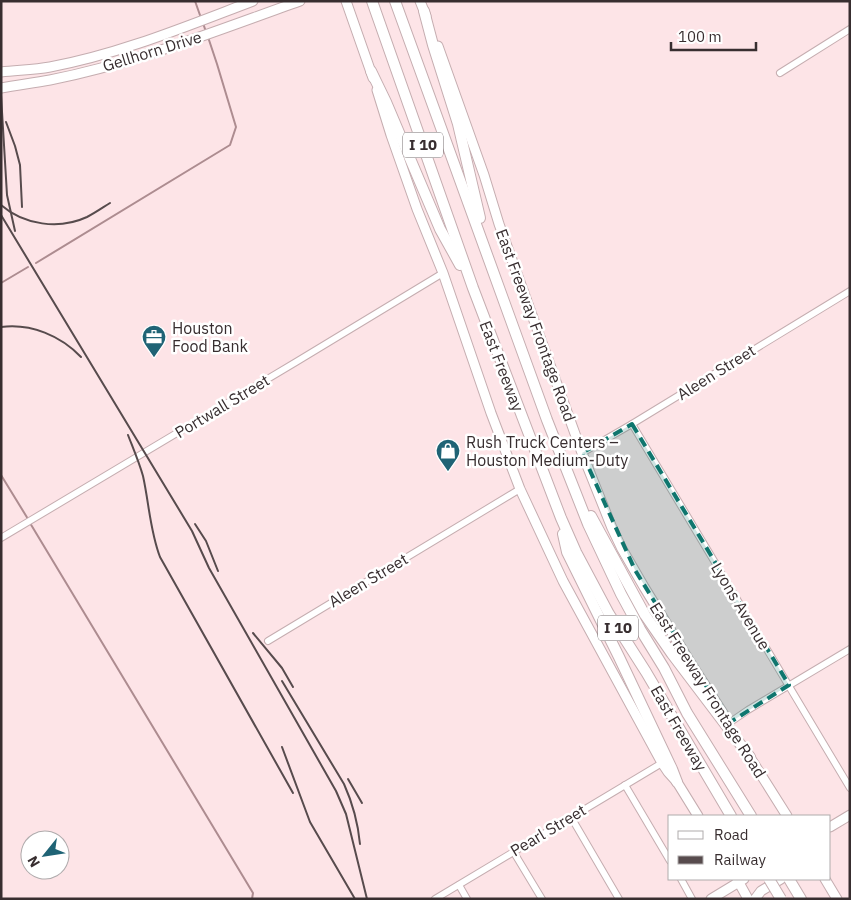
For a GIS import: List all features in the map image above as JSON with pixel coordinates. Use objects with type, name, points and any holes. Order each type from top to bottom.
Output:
[{"type":"highway","name":"East Freeway","points":[[372,1],[473,288],[560,518],[609,614],[646,672],[730,815]]},
{"type":"highway","name":"East Freeway","points":[[395,1],[565,467],[588,524],[621,594],[664,668],[687,713],[750,815]]},
{"type":"highway","points":[[422,6],[458,124],[491,265]]},
{"type":"highway","points":[[370,71],[386,102],[440,229],[473,288]]},
{"type":"highway","points":[[565,467],[645,615],[750,757]]},
{"type":"highway","points":[[560,518],[567,552],[624,666],[672,769],[676,782]]},
{"type":"highway","points":[[770,880],[781,899]]},
{"type":"highway","points":[[789,880],[801,899]]},
{"type":"main road","name":"Gellhorn Drive","points":[[1,88],[50,80],[120,62],[169,47],[300,1]]},
{"type":"main road","points":[[346,1],[417,209],[443,273],[491,413],[520,489],[563,581],[662,763],[697,815]]},
{"type":"main road","name":"Gellhorn Drive","points":[[1,72],[50,67],[104,54],[250,3]]},
{"type":"main road","points":[[250,3],[250,19]]},
{"type":"main road","name":"East Freeway Frontage Road","points":[[422,6],[464,116],[500,224],[582,453],[609,521],[622,549],[690,662],[786,815]]},
{"type":"main road","points":[[165,34],[169,47]]},
{"type":"main road","points":[[117,50],[120,62]]},
{"type":"main road","points":[[50,67],[50,80]]},
{"type":"main road","points":[[831,826],[850,815]]},
{"type":"main road","points":[[711,899],[740,880],[748,899]]},
{"type":"main road","points":[[755,899],[760,891],[779,880]]},
{"type":"main road","points":[[826,880],[838,899]]},
{"type":"street","points":[[780,72],[850,29]]},
{"type":"street","name":"Portwall Street","points":[[1,538],[443,273]]},
{"type":"street","name":"Aleen Street","points":[[582,453],[850,291]]},
{"type":"street","name":"Lyons Avenue","points":[[632,424],[850,788]]},
{"type":"street","name":"Aleen Street","points":[[268,641],[520,489]]},
{"type":"street","points":[[729,723],[850,649]]},
{"type":"street","name":"Pearl Street","points":[[435,899],[662,763]]},
{"type":"street","points":[[625,785],[668,858]]},
{"type":"street","points":[[571,817],[619,899]]},
{"type":"street","points":[[513,851],[542,899]]},
{"type":"street","points":[[681,880],[692,899]]},
{"type":"street","points":[[459,885],[468,899]]},
{"type":"highlighted area","points":[[632,424],[789,685],[729,723],[635,570],[582,453]]},
{"type":"waterway","points":[[195,1],[201,18]]},
{"type":"waterway","points":[[203,23],[206,32]]},
{"type":"waterway","points":[[36,263],[230,145],[236,127],[208,37]]},
{"type":"waterway","points":[[1,283],[28,267]]},
{"type":"waterway","points":[[1,475],[28,519]]},
{"type":"waterway","points":[[30,523],[253,893],[252,899]]},
{"type":"railway","points":[[1,95],[7,195],[15,231]]},
{"type":"railway","points":[[6,122],[20,165],[22,207]]},
{"type":"railway","points":[[1,205],[10,212],[31,221],[54,224],[76,221],[87,217],[110,203]]},
{"type":"railway","points":[[1,215],[192,531],[209,568],[336,791],[346,814],[367,899]]},
{"type":"railway","points":[[1,327],[23,327],[45,333],[55,337],[81,357]]},
{"type":"railway","points":[[128,435],[143,476],[152,527],[160,557],[293,793]]},
{"type":"railway","points":[[195,524],[206,541],[218,571]]},
{"type":"railway","points":[[253,633],[282,668],[293,687]]},
{"type":"railway","points":[[282,681],[344,784],[355,814],[360,844]]},
{"type":"railway","points":[[282,747],[310,822],[355,899]]},
{"type":"railway","points":[[348,779],[362,803]]},
{"type":"place","name":"Houston Food Bank","points":[[154,358]]},
{"type":"place","name":"Rush Truck Centers – Houston Medium-Duty","points":[[448,472]]}]
